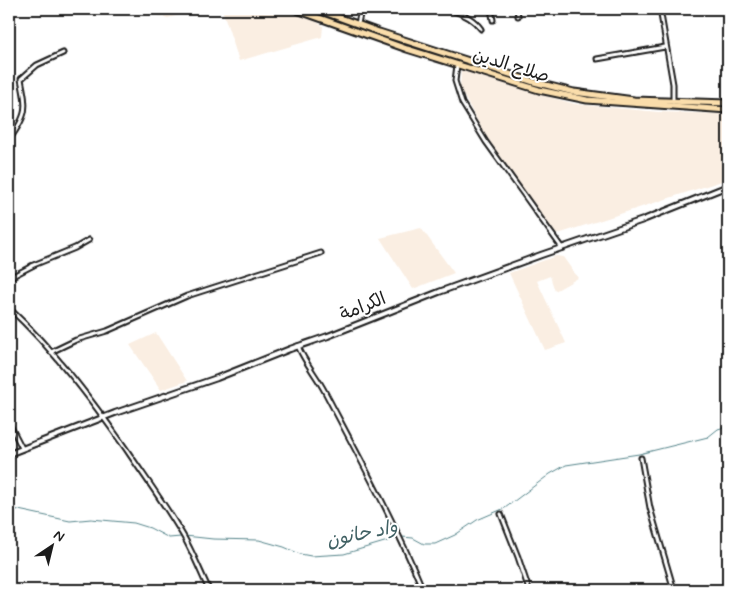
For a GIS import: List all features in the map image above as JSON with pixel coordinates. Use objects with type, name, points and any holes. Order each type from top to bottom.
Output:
[{"type":"highway","name":"صلاح الدين","points":[[294,9],[407,49],[540,90],[587,100],[728,110]]},
{"type":"highway","name":"صلاح الدين","points":[[316,9],[541,84],[574,92],[610,98],[728,103]]},
{"type":"main road","name":"الكرامة","points":[[9,454],[206,382],[439,292],[643,220],[728,186]]},
{"type":"street","points":[[358,24],[361,9]]},
{"type":"street","points":[[447,9],[467,16],[476,22],[481,29]]},
{"type":"street","points":[[491,9],[493,20]]},
{"type":"street","points":[[517,9],[518,16]]},
{"type":"street","points":[[660,9],[673,84],[673,102]]},
{"type":"street","points":[[597,59],[665,46]]},
{"type":"street","points":[[9,140],[21,124],[26,106],[21,79],[37,65],[63,53]]},
{"type":"street","points":[[457,64],[455,81],[462,103],[486,142],[562,248]]},
{"type":"street","points":[[9,278],[89,240]]},
{"type":"street","points":[[50,352],[76,340],[107,331],[187,296],[321,253]]},
{"type":"street","points":[[9,308],[26,324],[85,391],[181,533],[209,590]]},
{"type":"street","points":[[298,346],[302,357],[319,381],[399,534],[423,590]]},
{"type":"street","points":[[9,423],[22,448]]},
{"type":"street","points":[[641,458],[650,508],[674,590]]},
{"type":"street","points":[[501,514],[529,590]]},
{"type":"shaded area","points":[[135,9],[203,9],[168,18]]},
{"type":"shaded area","points":[[222,9],[286,9],[314,20],[323,26],[322,37],[239,61]]},
{"type":"shaded area","points":[[461,70],[575,104],[658,112],[728,114],[728,179],[555,235],[484,133],[460,89]]},
{"type":"shaded area","points":[[421,228],[454,273],[413,289],[380,238]]},
{"type":"shaded area","points":[[556,256],[563,257],[578,278],[555,291],[550,276],[537,281],[566,343],[545,350],[509,273]]},
{"type":"shaded area","points":[[156,333],[187,381],[161,390],[130,345]]},
{"type":"waterway","name":"واد حانون","points":[[402,537],[413,538],[424,544],[435,544],[455,535],[477,520],[505,508],[550,474],[566,465],[639,454],[708,437],[718,429],[728,426]]},
{"type":"waterway","name":"واد حانون","points":[[9,508],[70,521],[91,519],[134,523],[150,528],[169,538],[181,537]]},
{"type":"waterway","name":"واد حانون","points":[[185,536],[259,540],[311,556],[344,554],[398,538]]}]
